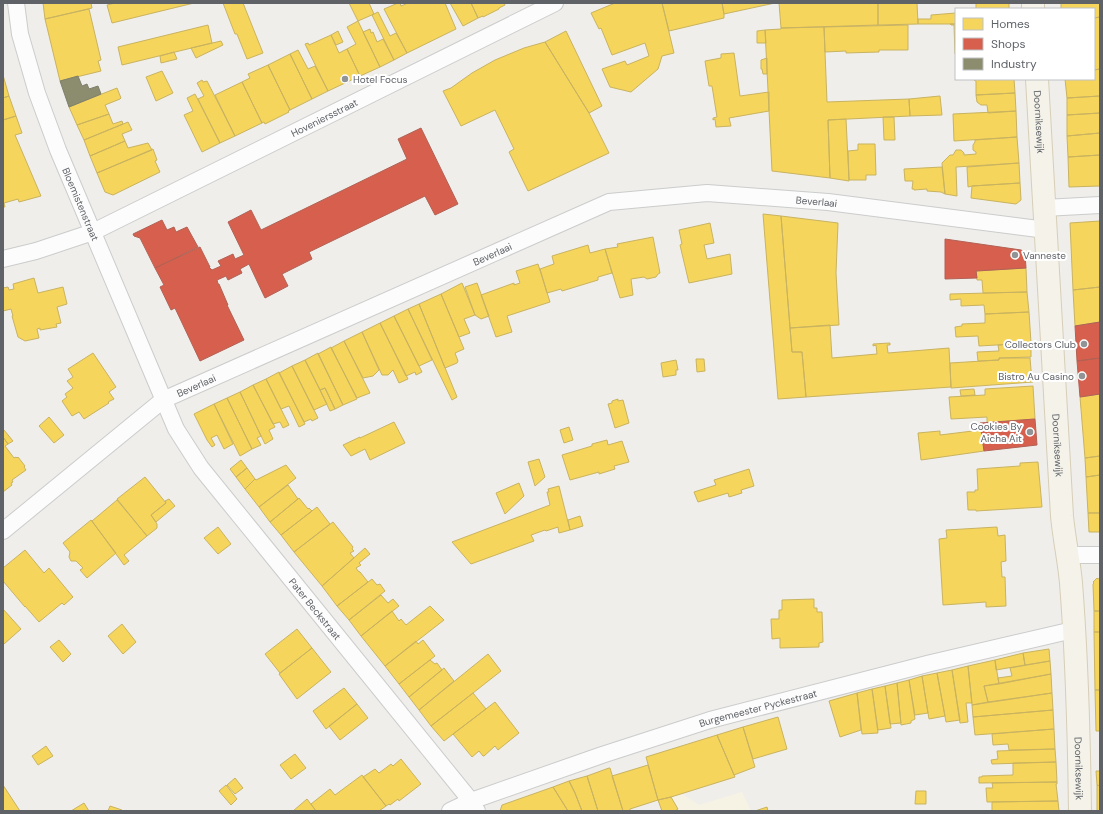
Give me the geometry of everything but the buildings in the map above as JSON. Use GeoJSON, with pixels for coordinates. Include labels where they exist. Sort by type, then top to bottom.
{"type":"FeatureCollection","features":[{"type":"Feature","properties":{"kind":"main road","name":"Doorniksewijk"},"geometry":{"type":"LineString","coordinates":[[1037,80],[1062,516],[1071,582],[1074,630],[1078,700],[1080,811]]}},
{"type":"Feature","properties":{"kind":"street","name":"Bloemistenstraat"},"geometry":{"type":"LineString","coordinates":[[16,3],[20,34],[37,93],[58,150],[163,400]]}},
{"type":"Feature","properties":{"kind":"street","name":"Hoveniersstraat"},"geometry":{"type":"LineString","coordinates":[[3,259],[36,251],[93,232],[555,3]]}},
{"type":"Feature","properties":{"kind":"street","name":"Beverlaai"},"geometry":{"type":"LineString","coordinates":[[3,531],[163,400],[609,202],[706,193],[828,202],[1046,230]]}},
{"type":"Feature","properties":{"kind":"street"},"geometry":{"type":"LineString","coordinates":[[1044,208],[1100,205]]}},
{"type":"Feature","properties":{"kind":"street","name":"Pater Beckstraat"},"geometry":{"type":"LineString","coordinates":[[163,400],[176,429],[200,468],[474,806]]}},
{"type":"Feature","properties":{"kind":"street"},"geometry":{"type":"LineString","coordinates":[[1067,555],[1100,555]]}},
{"type":"Feature","properties":{"kind":"street","name":"Burgemeester Pyckestraat"},"geometry":{"type":"LineString","coordinates":[[450,811],[474,806],[602,755],[710,720],[931,663],[1074,630]]}},
{"type":"Feature","properties":{"kind":"shaded area"},"geometry":{"type":"Polygon","coordinates":[[[742,792],[751,811],[662,811],[658,800],[682,794],[699,805],[742,792]]]}},
{"type":"Feature","properties":{"kind":"place","name":"Hotel Focus"},"geometry":{"type":"Point","coordinates":[345,79]}},
{"type":"Feature","properties":{"kind":"place","name":"Vanneste"},"geometry":{"type":"Point","coordinates":[1015,255]}},
{"type":"Feature","properties":{"kind":"place","name":"Collectors Club"},"geometry":{"type":"Point","coordinates":[1084,344]}},
{"type":"Feature","properties":{"kind":"place","name":"Bistro Au Casino"},"geometry":{"type":"Point","coordinates":[1082,376]}},
{"type":"Feature","properties":{"kind":"place","name":"Cookies By Aicha Ait"},"geometry":{"type":"Point","coordinates":[1030,432]}}]}
